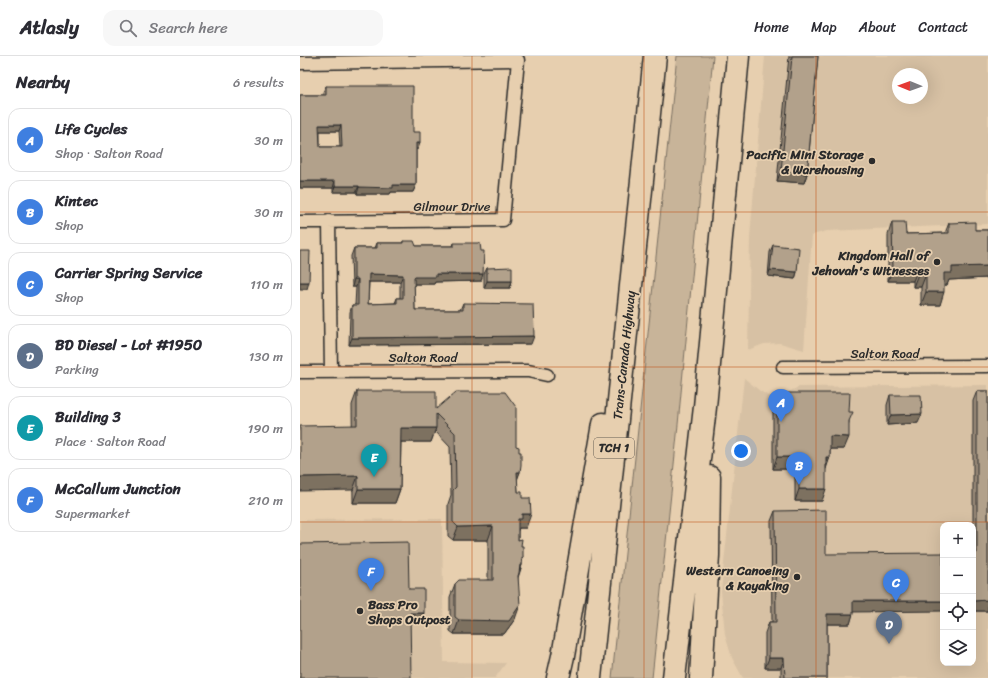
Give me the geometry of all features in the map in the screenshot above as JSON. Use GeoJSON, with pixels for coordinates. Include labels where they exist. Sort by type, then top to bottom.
{"type":"FeatureCollection","features":[{"type":"Feature","properties":{"kind":"highway","name":"Trans-Canada Highway"},"geometry":{"type":"LineString","coordinates":[[590,678],[655,56]]}},
{"type":"Feature","properties":{"kind":"highway"},"geometry":{"type":"LineString","coordinates":[[674,678],[705,407],[738,56]]}},
{"type":"Feature","properties":{"kind":"highway"},"geometry":{"type":"LineString","coordinates":[[558,678],[564,656],[639,218]]}},
{"type":"Feature","properties":{"kind":"highway"},"geometry":{"type":"LineString","coordinates":[[702,678],[708,555],[710,441],[705,407]]}},
{"type":"Feature","properties":{"kind":"street"},"geometry":{"type":"LineString","coordinates":[[300,63],[435,58]]}},
{"type":"Feature","properties":{"kind":"street","name":"Gilmour Drive"},"geometry":{"type":"LineString","coordinates":[[329,221],[503,220],[518,60],[435,58]]}},
{"type":"Feature","properties":{"kind":"street"},"geometry":{"type":"LineString","coordinates":[[300,222],[329,221],[331,372]]}},
{"type":"Feature","properties":{"kind":"street","name":"Salton Road"},"geometry":{"type":"LineString","coordinates":[[783,368],[988,366]]}},
{"type":"Feature","properties":{"kind":"street","name":"Salton Road"},"geometry":{"type":"LineString","coordinates":[[300,372],[528,371],[547,376]]}},
{"type":"Feature","properties":{"kind":"shaded area"},"geometry":{"type":"Polygon","coordinates":[[[677,56],[713,56],[652,678],[612,678],[677,56]]]}},
{"type":"Feature","properties":{"kind":"shaded area","name":"Pacific Mini Storage & Warehousing"},"geometry":{"type":"Polygon","coordinates":[[[765,56],[988,56],[988,224],[827,231],[812,235],[804,350],[780,343],[764,344],[748,350],[750,237],[765,56]]]}},
{"type":"Feature","properties":{"kind":"shaded area"},"geometry":{"type":"Polygon","coordinates":[[[744,378],[760,391],[769,396],[779,396],[799,387],[988,385],[988,678],[743,678],[732,658],[725,635],[721,591],[744,378]]]}},
{"type":"Feature","properties":{"kind":"shaded area"},"geometry":{"type":"Polygon","coordinates":[[[442,519],[444,662],[506,663],[495,678],[300,678],[300,520],[442,519]]]}},
{"type":"Feature","properties":{"kind":"building"},"geometry":{"type":"Polygon","coordinates":[[[792,56],[818,56],[807,174],[781,171],[792,56]]]}},
{"type":"Feature","properties":{"kind":"building"},"geometry":{"type":"Polygon","coordinates":[[[326,86],[413,86],[413,132],[420,132],[420,143],[416,143],[416,185],[393,185],[393,188],[359,187],[335,186],[335,181],[300,181],[300,95],[326,95],[326,86]],[[319,125],[320,147],[342,147],[341,125],[319,125]]]}},
{"type":"Feature","properties":{"kind":"building","name":"Kingdom Hall of Jehovah's Witnesses"},"geometry":{"type":"Polygon","coordinates":[[[892,222],[905,222],[906,234],[949,233],[949,223],[975,222],[975,230],[988,230],[988,266],[952,267],[952,273],[944,273],[944,292],[926,292],[926,274],[918,274],[918,268],[893,268],[892,222]]]}},
{"type":"Feature","properties":{"kind":"building"},"geometry":{"type":"Polygon","coordinates":[[[403,241],[414,241],[416,246],[454,246],[454,243],[480,243],[481,251],[484,251],[483,274],[436,274],[436,277],[414,277],[415,310],[463,310],[463,303],[533,304],[534,336],[352,338],[352,305],[358,305],[358,279],[354,279],[354,248],[377,248],[377,243],[403,243],[403,241]],[[369,274],[368,304],[397,303],[397,298],[403,298],[403,275],[369,274]]]}},
{"type":"Feature","properties":{"kind":"building"},"geometry":{"type":"Polygon","coordinates":[[[773,245],[799,248],[797,272],[770,270],[773,245]]]}},
{"type":"Feature","properties":{"kind":"building"},"geometry":{"type":"Polygon","coordinates":[[[300,251],[310,251],[309,282],[300,282],[300,251]]]}},
{"type":"Feature","properties":{"kind":"building"},"geometry":{"type":"Polygon","coordinates":[[[512,267],[512,281],[487,281],[487,268],[512,267]]]}},
{"type":"Feature","properties":{"kind":"building"},"geometry":{"type":"Polygon","coordinates":[[[357,391],[436,391],[436,409],[456,392],[505,392],[516,407],[516,446],[519,447],[519,452],[521,452],[520,472],[517,472],[518,492],[522,492],[522,498],[530,498],[531,514],[522,514],[522,519],[518,519],[518,540],[522,539],[521,546],[523,546],[522,565],[520,565],[518,576],[520,605],[509,621],[459,620],[455,617],[455,584],[459,580],[493,580],[493,526],[458,527],[453,522],[453,490],[456,487],[455,433],[436,414],[436,428],[401,428],[400,489],[358,489],[358,476],[300,477],[300,426],[357,425],[357,391]]]}},
{"type":"Feature","properties":{"kind":"building"},"geometry":{"type":"Polygon","coordinates":[[[977,391],[988,391],[988,600],[976,601],[977,391]]]}},
{"type":"Feature","properties":{"kind":"building"},"geometry":{"type":"Polygon","coordinates":[[[777,393],[850,393],[849,412],[853,412],[849,421],[849,437],[830,436],[830,457],[826,457],[826,489],[799,489],[799,457],[777,457],[777,393]]]}},
{"type":"Feature","properties":{"kind":"building"},"geometry":{"type":"Polygon","coordinates":[[[890,395],[921,395],[922,414],[891,415],[890,395]]]}},
{"type":"Feature","properties":{"kind":"building"},"geometry":{"type":"Polygon","coordinates":[[[826,510],[826,554],[940,553],[940,601],[853,601],[853,614],[827,614],[827,678],[785,678],[784,658],[769,658],[769,622],[776,622],[775,511],[826,510]]]}},
{"type":"Feature","properties":{"kind":"building","name":"Bass Pro Shops Outpost"},"geometry":{"type":"Polygon","coordinates":[[[408,542],[409,589],[424,589],[424,613],[410,613],[411,678],[300,678],[300,544],[408,542]]]}},
{"type":"Feature","properties":{"kind":"place","name":"Pacific Mini Storage & Warehousing"},"geometry":{"type":"Point","coordinates":[872,161]}},
{"type":"Feature","properties":{"kind":"place","name":"Kingdom Hall of Jehovah's Witnesses"},"geometry":{"type":"Point","coordinates":[937,262]}},
{"type":"Feature","properties":{"kind":"place","name":"Life Cycles"},"geometry":{"type":"Point","coordinates":[781,422]}},
{"type":"Feature","properties":{"kind":"place","name":"Building 3"},"geometry":{"type":"Point","coordinates":[374,477]}},
{"type":"Feature","properties":{"kind":"place","name":"Kintec"},"geometry":{"type":"Point","coordinates":[799,485]}},
{"type":"Feature","properties":{"kind":"place","name":"Western Canoeing & Kayaking"},"geometry":{"type":"Point","coordinates":[797,577]}},
{"type":"Feature","properties":{"kind":"place","name":"McCallum Junction"},"geometry":{"type":"Point","coordinates":[371,591]}},
{"type":"Feature","properties":{"kind":"place","name":"Carrier Spring Service"},"geometry":{"type":"Point","coordinates":[896,602]}},
{"type":"Feature","properties":{"kind":"place","name":"Bass Pro Shops Outpost"},"geometry":{"type":"Point","coordinates":[360,611]}},
{"type":"Feature","properties":{"kind":"place","name":"BD Diesel - Lot #1950"},"geometry":{"type":"Point","coordinates":[889,644]}}]}
